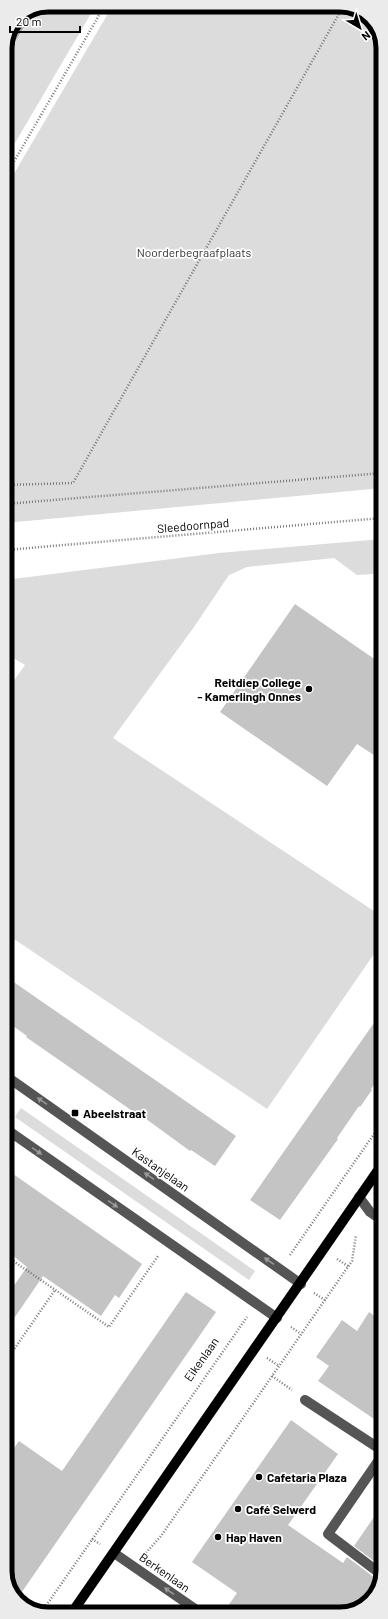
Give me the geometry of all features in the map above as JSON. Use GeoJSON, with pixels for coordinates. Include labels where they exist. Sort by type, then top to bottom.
{"type":"FeatureCollection","features":[{"type":"Feature","properties":{"kind":"main road"},"geometry":{"type":"LineString","coordinates":[[76,1607],[301,1284],[376,1173]]}},
{"type":"Feature","properties":{"kind":"street","name":"Kastanjelaan"},"geometry":{"type":"LineString","coordinates":[[12,1081],[301,1284]]}},
{"type":"Feature","properties":{"kind":"street"},"geometry":{"type":"LineString","coordinates":[[12,1133],[277,1318]]}},
{"type":"Feature","properties":{"kind":"street"},"geometry":{"type":"LineString","coordinates":[[359,1196],[370,1212],[376,1216]]}},
{"type":"Feature","properties":{"kind":"street"},"geometry":{"type":"LineString","coordinates":[[305,1400],[376,1447]]}},
{"type":"Feature","properties":{"kind":"street"},"geometry":{"type":"LineString","coordinates":[[376,1462],[328,1534],[376,1570]]}},
{"type":"Feature","properties":{"kind":"street","name":"Berkenlaan"},"geometry":{"type":"LineString","coordinates":[[114,1553],[192,1607]]}},
{"type":"Feature","properties":{"kind":"path"},"geometry":{"type":"LineString","coordinates":[[12,165],[101,12]]}},
{"type":"Feature","properties":{"kind":"path"},"geometry":{"type":"LineString","coordinates":[[12,485],[73,483],[340,12]]}},
{"type":"Feature","properties":{"kind":"path"},"geometry":{"type":"LineString","coordinates":[[12,503],[376,473]]}},
{"type":"Feature","properties":{"kind":"path","name":"Sleedoornpad"},"geometry":{"type":"LineString","coordinates":[[12,549],[376,519]]}},
{"type":"Feature","properties":{"kind":"path"},"geometry":{"type":"LineString","coordinates":[[280,1269],[376,1131]]}},
{"type":"Feature","properties":{"kind":"path"},"geometry":{"type":"LineString","coordinates":[[133,1566],[161,1536],[352,1261],[355,1236],[370,1212]]}},
{"type":"Feature","properties":{"kind":"path"},"geometry":{"type":"LineString","coordinates":[[12,1260],[109,1327],[160,1254]]}},
{"type":"Feature","properties":{"kind":"path"},"geometry":{"type":"LineString","coordinates":[[12,1352],[55,1290]]}},
{"type":"Feature","properties":{"kind":"path","name":"Eikenlaan"},"geometry":{"type":"LineString","coordinates":[[45,1607],[256,1303]]}},
{"type":"Feature","properties":{"kind":"path"},"geometry":{"type":"LineString","coordinates":[[272,1376],[305,1400]]}},
{"type":"Feature","properties":{"kind":"green space"},"geometry":{"type":"Polygon","coordinates":[[[48,12],[92,12],[12,148],[12,48],[29,18],[34,15],[48,12]]]}},
{"type":"Feature","properties":{"kind":"green space","name":"Noorderbegraafplaats"},"geometry":{"type":"Polygon","coordinates":[[[109,12],[342,12],[354,15],[364,21],[373,34],[376,48],[376,489],[12,522],[12,177],[109,12]]]}},
{"type":"Feature","properties":{"kind":"green space"},"geometry":{"type":"Polygon","coordinates":[[[376,540],[376,575],[357,575],[334,558],[247,567],[229,575],[194,627],[113,738],[376,912],[376,951],[267,1109],[12,938],[12,683],[25,665],[12,657],[12,579],[219,553],[376,540]]]}},
{"type":"Feature","properties":{"kind":"green space"},"geometry":{"type":"Polygon","coordinates":[[[21,1108],[255,1271],[249,1280],[15,1117],[21,1108]]]}},
{"type":"Feature","properties":{"kind":"shaded area"},"geometry":{"type":"Polygon","coordinates":[[[29,18],[12,47],[18,28],[29,18]]]}},
{"type":"Feature","properties":{"kind":"building","name":"Reitdiep College - Kamerlingh Onnes"},"geometry":{"type":"Polygon","coordinates":[[[295,604],[376,660],[376,756],[357,744],[327,786],[220,712],[295,604]]]}},
{"type":"Feature","properties":{"kind":"building"},"geometry":{"type":"Polygon","coordinates":[[[12,981],[236,1136],[215,1166],[191,1150],[190,1151],[142,1116],[141,1117],[26,1037],[27,1036],[12,1025],[12,981]]]}},
{"type":"Feature","properties":{"kind":"building"},"geometry":{"type":"Polygon","coordinates":[[[376,1020],[376,1082],[371,1089],[372,1090],[337,1138],[338,1139],[280,1220],[250,1200],[376,1020]]]}},
{"type":"Feature","properties":{"kind":"building"},"geometry":{"type":"Polygon","coordinates":[[[12,1173],[142,1264],[119,1298],[115,1295],[101,1316],[43,1276],[12,1321],[12,1288],[27,1267],[12,1255],[12,1173]]]}},
{"type":"Feature","properties":{"kind":"building"},"geometry":{"type":"Polygon","coordinates":[[[186,1292],[216,1312],[21,1594],[15,1585],[12,1571],[12,1451],[19,1441],[62,1471],[186,1292]]]}},
{"type":"Feature","properties":{"kind":"building"},"geometry":{"type":"Polygon","coordinates":[[[369,1312],[376,1317],[376,1420],[318,1381],[329,1366],[316,1357],[342,1320],[357,1331],[369,1312]]]}},
{"type":"Feature","properties":{"kind":"building"},"geometry":{"type":"Polygon","coordinates":[[[291,1420],[338,1454],[288,1525],[343,1563],[347,1557],[375,1578],[371,1589],[364,1598],[347,1606],[227,1607],[237,1593],[192,1562],[291,1420]]]}},
{"type":"Feature","properties":{"kind":"building"},"geometry":{"type":"Polygon","coordinates":[[[376,1514],[376,1563],[354,1546],[376,1514]]]}},
{"type":"Feature","properties":{"kind":"place","name":"Reitdiep College - Kamerlingh Onnes"},"geometry":{"type":"Point","coordinates":[309,689]}},
{"type":"Feature","properties":{"kind":"place","name":"Abeelstraat"},"geometry":{"type":"Point","coordinates":[75,1113]}},
{"type":"Feature","properties":{"kind":"place","name":"Cafetaria Plaza"},"geometry":{"type":"Point","coordinates":[259,1477]}},
{"type":"Feature","properties":{"kind":"place","name":"Café Selwerd"},"geometry":{"type":"Point","coordinates":[238,1509]}},
{"type":"Feature","properties":{"kind":"place","name":"Hap Haven"},"geometry":{"type":"Point","coordinates":[218,1537]}}]}
